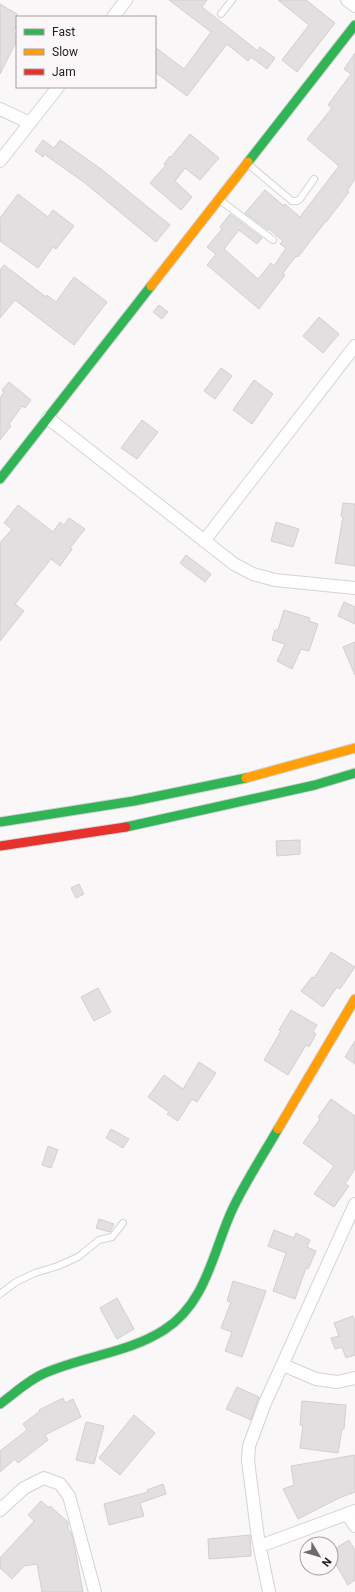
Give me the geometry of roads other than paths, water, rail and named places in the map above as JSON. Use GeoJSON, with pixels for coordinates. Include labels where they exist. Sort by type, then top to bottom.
{"type":"FeatureCollection","features":[{"type":"Feature","properties":{"kind":"street"},"geometry":{"type":"LineString","coordinates":[[113,16],[126,0]]}},
{"type":"Feature","properties":{"kind":"street"},"geometry":{"type":"LineString","coordinates":[[347,0],[355,6]]}},
{"type":"Feature","properties":{"kind":"street"},"geometry":{"type":"LineString","coordinates":[[0,479],[355,25]]}},
{"type":"Feature","properties":{"kind":"street"},"geometry":{"type":"LineString","coordinates":[[0,162],[57,88]]}},
{"type":"Feature","properties":{"kind":"street"},"geometry":{"type":"LineString","coordinates":[[0,109],[30,123]]}},
{"type":"Feature","properties":{"kind":"street"},"geometry":{"type":"LineString","coordinates":[[204,541],[355,346]]}},
{"type":"Feature","properties":{"kind":"street"},"geometry":{"type":"LineString","coordinates":[[48,418],[234,564],[253,574],[275,580],[355,588]]}},
{"type":"Feature","properties":{"kind":"street"},"geometry":{"type":"LineString","coordinates":[[0,822],[149,800],[243,780],[355,748]]}},
{"type":"Feature","properties":{"kind":"street"},"geometry":{"type":"LineString","coordinates":[[0,846],[141,825],[315,785],[355,773]]}},
{"type":"Feature","properties":{"kind":"street"},"geometry":{"type":"LineString","coordinates":[[0,1404],[44,1374],[148,1340],[175,1323],[196,1297],[210,1268],[226,1222],[239,1196],[355,998]]}},
{"type":"Feature","properties":{"kind":"street"},"geometry":{"type":"LineString","coordinates":[[269,1592],[260,1546],[248,1461],[249,1446],[265,1403],[355,1204]]}},
{"type":"Feature","properties":{"kind":"street"},"geometry":{"type":"LineString","coordinates":[[283,1365],[316,1379],[337,1382],[355,1378]]}},
{"type":"Feature","properties":{"kind":"street"},"geometry":{"type":"LineString","coordinates":[[0,1510],[24,1488],[44,1478],[60,1484],[69,1496],[95,1592]]}},
{"type":"Feature","properties":{"kind":"street"},"geometry":{"type":"LineString","coordinates":[[260,1546],[351,1512],[355,1526]]}},
{"type":"Feature","properties":{"kind":"lane"},"geometry":{"type":"LineString","coordinates":[[221,14],[232,0]]}},
{"type":"Feature","properties":{"kind":"lane"},"geometry":{"type":"LineString","coordinates":[[247,163],[292,201],[297,201],[300,199],[314,179]]}},
{"type":"Feature","properties":{"kind":"lane"},"geometry":{"type":"LineString","coordinates":[[218,199],[273,240]]}},
{"type":"Feature","properties":{"kind":"lane"},"geometry":{"type":"LineString","coordinates":[[0,1294],[16,1282],[35,1273],[78,1258],[99,1240],[112,1237],[123,1223]]}}]}
